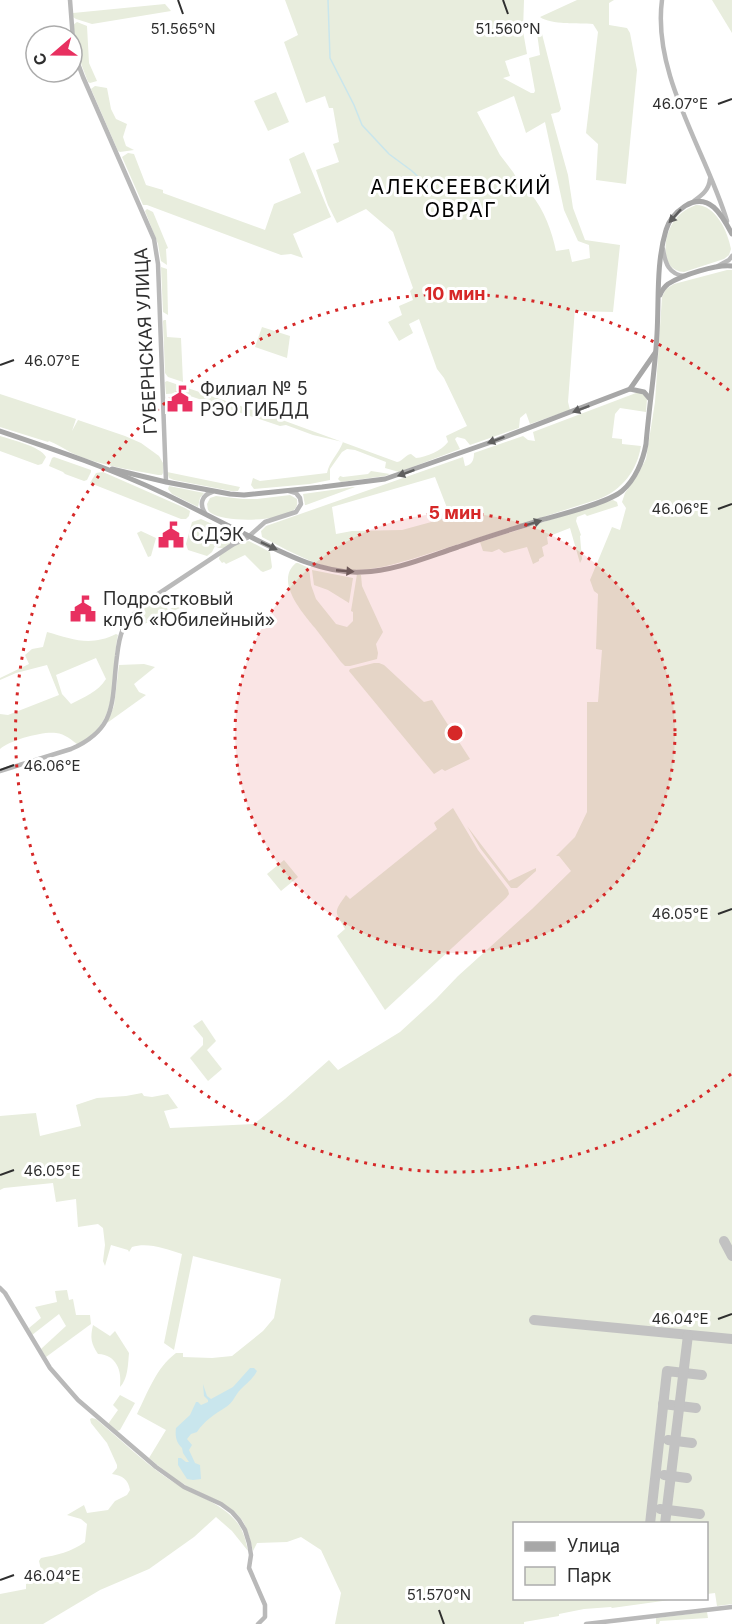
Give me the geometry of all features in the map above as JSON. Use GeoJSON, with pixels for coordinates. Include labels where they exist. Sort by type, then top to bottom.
{"type":"FeatureCollection","features":[{"type":"Feature","properties":{"kind":"main road"},"geometry":{"type":"LineString","coordinates":[[0,431],[96,465],[165,494],[269,546],[318,566],[346,572],[364,572],[414,562],[601,501],[623,491],[643,457],[655,352],[659,262],[668,223],[675,214],[699,200],[710,204],[722,215],[730,229]]}},
{"type":"Feature","properties":{"kind":"main road"},"geometry":{"type":"LineString","coordinates":[[658,300],[667,285],[686,276],[732,266]]}},
{"type":"Feature","properties":{"kind":"main road"},"geometry":{"type":"LineString","coordinates":[[630,389],[655,352]]}},
{"type":"Feature","properties":{"kind":"main road"},"geometry":{"type":"LineString","coordinates":[[96,465],[166,482],[244,495],[287,491],[386,479],[630,389],[644,392],[651,400]]}},
{"type":"Feature","properties":{"kind":"street","name":"ГУБЕРНСКАЯ УЛИЦА"},"geometry":{"type":"LineString","coordinates":[[70,0],[74,53],[156,245],[166,482]]}},
{"type":"Feature","properties":{"kind":"street"},"geometry":{"type":"LineString","coordinates":[[662,0],[660,27],[667,65],[732,239]]}},
{"type":"Feature","properties":{"kind":"street"},"geometry":{"type":"LineString","coordinates":[[694,201],[708,188],[710,176]]}},
{"type":"Feature","properties":{"kind":"street"},"geometry":{"type":"LineString","coordinates":[[664,237],[664,255],[667,266],[677,275],[686,276]]}},
{"type":"Feature","properties":{"kind":"street"},"geometry":{"type":"LineString","coordinates":[[716,268],[732,256]]}},
{"type":"Feature","properties":{"kind":"street"},"geometry":{"type":"LineString","coordinates":[[207,515],[202,501],[206,494],[215,491]]}},
{"type":"Feature","properties":{"kind":"street"},"geometry":{"type":"LineString","coordinates":[[0,771],[71,749],[92,737],[104,724],[111,710],[120,638],[123,628],[137,610],[231,545],[249,536],[265,522],[295,512],[301,502],[295,492],[287,491]]}},
{"type":"Feature","properties":{"kind":"street"},"geometry":{"type":"LineString","coordinates":[[231,527],[234,536],[231,545]]}},
{"type":"Feature","properties":{"kind":"street"},"geometry":{"type":"LineString","coordinates":[[0,1287],[50,1368],[78,1400],[156,1467],[184,1487],[221,1504],[239,1520],[249,1543],[251,1555],[249,1568],[265,1605],[265,1617],[258,1624]]}},
{"type":"Feature","properties":{"kind":"street"},"geometry":{"type":"LineString","coordinates":[[585,1624],[732,1607]]}},
{"type":"Feature","properties":{"kind":"green space"},"geometry":{"type":"Polygon","coordinates":[[[285,0],[524,0],[523,31],[527,54],[505,61],[510,76],[503,78],[534,93],[529,58],[540,55],[537,33],[541,30],[561,109],[551,114],[568,175],[573,208],[585,240],[620,245],[613,312],[576,311],[575,308],[568,402],[570,410],[530,424],[526,413],[520,418],[519,428],[470,445],[465,439],[457,437],[455,439],[460,449],[399,472],[385,468],[386,462],[347,449],[342,452],[330,469],[330,480],[254,489],[251,485],[253,478],[260,481],[327,473],[343,442],[397,462],[411,454],[416,458],[425,456],[438,451],[445,445],[448,442],[446,436],[467,426],[444,378],[437,369],[419,319],[409,324],[413,333],[399,341],[388,322],[402,315],[399,306],[413,300],[410,291],[413,288],[393,232],[366,209],[337,223],[328,205],[316,170],[339,162],[333,144],[339,142],[333,108],[329,108],[325,96],[306,103],[284,42],[298,35],[285,0]],[[514,96],[477,112],[500,155],[520,184],[534,181],[542,185],[542,191],[537,189],[531,194],[547,221],[556,251],[569,249],[572,262],[590,258],[589,245],[578,241],[564,210],[545,122],[526,133],[514,96]]]}},
{"type":"Feature","properties":{"kind":"green space"},"geometry":{"type":"Polygon","coordinates":[[[577,0],[614,0],[609,3],[609,25],[627,28],[630,33],[637,70],[626,184],[596,180],[598,144],[586,133],[598,32],[593,24],[558,22],[540,17],[577,0]]]}},
{"type":"Feature","properties":{"kind":"green space"},"geometry":{"type":"Polygon","coordinates":[[[712,0],[732,0],[732,33],[712,0]]]}},
{"type":"Feature","properties":{"kind":"green space"},"geometry":{"type":"Polygon","coordinates":[[[165,4],[171,11],[92,24],[73,17],[73,13],[165,4]]]}},
{"type":"Feature","properties":{"kind":"green space"},"geometry":{"type":"Polygon","coordinates":[[[84,25],[87,26],[89,63],[97,81],[88,82],[84,71],[84,25]]]}},
{"type":"Feature","properties":{"kind":"green space"},"geometry":{"type":"Polygon","coordinates":[[[95,86],[107,88],[111,109],[116,119],[127,124],[123,137],[126,146],[134,150],[118,151],[91,89],[95,86]]]}},
{"type":"Feature","properties":{"kind":"green space"},"geometry":{"type":"Polygon","coordinates":[[[276,92],[289,122],[268,131],[254,101],[276,92]]]}},
{"type":"Feature","properties":{"kind":"green space"},"geometry":{"type":"Polygon","coordinates":[[[304,152],[331,217],[293,234],[303,258],[291,254],[281,255],[143,205],[122,157],[128,153],[134,154],[146,185],[265,230],[274,204],[301,193],[289,159],[304,152]]]}},
{"type":"Feature","properties":{"kind":"green space"},"geometry":{"type":"Polygon","coordinates":[[[696,205],[703,206],[715,214],[724,228],[731,249],[729,255],[724,259],[684,272],[671,266],[668,261],[666,239],[678,216],[696,205]]]}},
{"type":"Feature","properties":{"kind":"green space"},"geometry":{"type":"Polygon","coordinates":[[[147,209],[153,212],[168,248],[166,249],[167,265],[161,261],[158,244],[145,211],[147,209]]]}},
{"type":"Feature","properties":{"kind":"green space"},"geometry":{"type":"Polygon","coordinates":[[[161,267],[167,269],[168,315],[163,312],[161,267]]]}},
{"type":"Feature","properties":{"kind":"green space"},"geometry":{"type":"Polygon","coordinates":[[[732,270],[732,1604],[717,1606],[715,1593],[708,1594],[708,1522],[513,1522],[513,1600],[670,1600],[612,1608],[584,1609],[524,1622],[524,1624],[335,1624],[341,1593],[321,1550],[301,1537],[287,1542],[257,1543],[253,1551],[246,1527],[237,1514],[224,1504],[182,1483],[149,1458],[166,1430],[137,1414],[158,1373],[176,1353],[183,1353],[183,1357],[232,1356],[263,1331],[274,1318],[281,1279],[193,1256],[174,1350],[164,1343],[182,1254],[144,1245],[132,1247],[129,1252],[111,1245],[105,1266],[103,1228],[98,1224],[78,1227],[76,1199],[56,1202],[53,1183],[0,1190],[0,1116],[36,1113],[40,1136],[81,1126],[76,1105],[97,1098],[142,1093],[144,1096],[152,1097],[168,1094],[178,1108],[164,1111],[170,1128],[254,1124],[329,1060],[338,1070],[400,1032],[571,871],[559,856],[556,856],[575,837],[587,812],[587,702],[598,702],[602,650],[596,649],[598,594],[594,591],[590,580],[612,527],[620,530],[626,508],[622,502],[625,493],[646,459],[655,402],[662,297],[666,289],[674,284],[732,270]]]}},
{"type":"Feature","properties":{"kind":"green space"},"geometry":{"type":"Polygon","coordinates":[[[164,320],[166,320],[167,337],[181,338],[183,382],[168,377],[165,373],[164,320]]]}},
{"type":"Feature","properties":{"kind":"green space"},"geometry":{"type":"Polygon","coordinates":[[[262,327],[290,336],[287,358],[255,347],[262,327]]]}},
{"type":"Feature","properties":{"kind":"green space"},"geometry":{"type":"Polygon","coordinates":[[[167,381],[341,442],[286,425],[280,426],[181,393],[166,394],[165,382],[167,381]]]}},
{"type":"Feature","properties":{"kind":"green space"},"geometry":{"type":"Polygon","coordinates":[[[636,393],[642,393],[647,399],[646,412],[620,408],[615,414],[612,438],[622,439],[622,444],[641,446],[636,464],[627,478],[615,490],[599,499],[412,559],[364,570],[337,569],[326,566],[262,537],[261,531],[266,526],[463,457],[465,466],[469,465],[474,458],[474,453],[523,436],[535,441],[533,432],[636,393]],[[435,477],[332,507],[336,534],[352,531],[402,530],[446,518],[449,513],[435,477]]]}},
{"type":"Feature","properties":{"kind":"green space"},"geometry":{"type":"Polygon","coordinates":[[[0,394],[76,419],[72,431],[78,420],[141,443],[159,456],[163,463],[163,473],[158,475],[101,463],[70,452],[49,441],[0,427],[0,394]]]}},
{"type":"Feature","properties":{"kind":"green space"},"geometry":{"type":"Polygon","coordinates":[[[0,436],[32,447],[46,457],[42,464],[38,465],[0,451],[0,436]]]}},
{"type":"Feature","properties":{"kind":"green space"},"geometry":{"type":"Polygon","coordinates":[[[54,457],[91,470],[87,480],[65,474],[49,466],[54,457]]]}},
{"type":"Feature","properties":{"kind":"green space"},"geometry":{"type":"Polygon","coordinates":[[[371,471],[390,474],[341,482],[338,479],[340,476],[368,474],[371,471]]]}},
{"type":"Feature","properties":{"kind":"green space"},"geometry":{"type":"Polygon","coordinates":[[[103,472],[185,508],[190,511],[189,516],[181,519],[90,483],[96,473],[103,472]]]}},
{"type":"Feature","properties":{"kind":"green space"},"geometry":{"type":"Polygon","coordinates":[[[167,472],[240,487],[238,491],[231,491],[174,480],[169,478],[167,472]]]}},
{"type":"Feature","properties":{"kind":"green space"},"geometry":{"type":"Polygon","coordinates":[[[169,486],[204,493],[198,507],[172,494],[168,489],[169,486]]]}},
{"type":"Feature","properties":{"kind":"green space"},"geometry":{"type":"Polygon","coordinates":[[[355,487],[305,505],[303,494],[355,487]]]}},
{"type":"Feature","properties":{"kind":"green space"},"geometry":{"type":"Polygon","coordinates":[[[290,495],[297,499],[295,509],[279,517],[267,519],[241,520],[218,516],[209,511],[207,504],[210,498],[216,496],[257,499],[290,495]]]}},
{"type":"Feature","properties":{"kind":"green space"},"geometry":{"type":"Polygon","coordinates":[[[613,500],[618,506],[577,517],[576,521],[581,535],[582,559],[580,563],[570,528],[547,537],[548,544],[542,547],[544,556],[533,564],[527,547],[504,553],[499,549],[492,552],[483,551],[480,542],[613,500]]]}},
{"type":"Feature","properties":{"kind":"green space"},"geometry":{"type":"Polygon","coordinates":[[[201,519],[230,532],[233,538],[230,544],[223,548],[215,546],[207,556],[188,550],[186,544],[192,522],[201,519]]]}},
{"type":"Feature","properties":{"kind":"green space"},"geometry":{"type":"Polygon","coordinates":[[[141,531],[156,538],[151,556],[148,557],[137,533],[141,531]]]}},
{"type":"Feature","properties":{"kind":"green space"},"geometry":{"type":"Polygon","coordinates":[[[249,541],[270,552],[271,569],[261,571],[245,555],[226,564],[219,559],[220,555],[235,544],[249,541]]]}},
{"type":"Feature","properties":{"kind":"green space"},"geometry":{"type":"Polygon","coordinates":[[[296,563],[309,568],[316,599],[336,624],[347,627],[353,621],[351,611],[357,574],[361,575],[362,586],[383,632],[376,644],[377,659],[350,666],[345,666],[341,662],[293,597],[288,579],[290,570],[296,563]]]}},
{"type":"Feature","properties":{"kind":"green space"},"geometry":{"type":"Polygon","coordinates":[[[312,570],[353,578],[349,603],[328,590],[314,585],[312,570]]]}},
{"type":"Feature","properties":{"kind":"green space"},"geometry":{"type":"Polygon","coordinates":[[[161,595],[168,610],[178,605],[180,608],[144,624],[139,621],[135,615],[161,595]]]}},
{"type":"Feature","properties":{"kind":"green space"},"geometry":{"type":"Polygon","coordinates":[[[47,632],[89,641],[118,635],[109,708],[95,732],[78,745],[62,735],[50,733],[19,739],[0,749],[0,714],[8,715],[59,695],[47,665],[16,673],[0,680],[29,664],[25,655],[32,649],[43,647],[47,632]],[[96,658],[56,675],[62,694],[71,704],[95,691],[106,679],[96,658]]]}},
{"type":"Feature","properties":{"kind":"green space"},"geometry":{"type":"Polygon","coordinates":[[[374,663],[384,665],[424,702],[432,700],[470,759],[434,774],[349,671],[374,663]]]}},
{"type":"Feature","properties":{"kind":"green space"},"geometry":{"type":"Polygon","coordinates":[[[144,664],[155,667],[134,684],[139,692],[146,695],[107,723],[114,706],[119,665],[144,664]]]}},
{"type":"Feature","properties":{"kind":"green space"},"geometry":{"type":"Polygon","coordinates":[[[453,808],[478,850],[509,894],[385,1010],[337,936],[345,929],[337,915],[337,909],[346,895],[350,899],[437,829],[434,823],[453,808]]]}},
{"type":"Feature","properties":{"kind":"green space"},"geometry":{"type":"Polygon","coordinates":[[[467,826],[509,881],[536,868],[536,871],[517,888],[511,888],[480,848],[467,826]]]}},
{"type":"Feature","properties":{"kind":"green space"},"geometry":{"type":"Polygon","coordinates":[[[284,860],[298,877],[281,891],[267,874],[284,860]]]}},
{"type":"Feature","properties":{"kind":"green space"},"geometry":{"type":"Polygon","coordinates":[[[202,1020],[216,1041],[207,1050],[222,1069],[208,1081],[190,1058],[203,1045],[203,1038],[193,1026],[202,1020]]]}},
{"type":"Feature","properties":{"kind":"green space"},"geometry":{"type":"Polygon","coordinates":[[[67,1290],[69,1300],[73,1299],[76,1315],[90,1315],[91,1324],[46,1357],[41,1349],[66,1326],[59,1314],[32,1335],[29,1328],[41,1318],[35,1307],[57,1302],[55,1291],[67,1290]]]}},
{"type":"Feature","properties":{"kind":"green space"},"geometry":{"type":"Polygon","coordinates":[[[93,1325],[110,1336],[115,1331],[129,1353],[126,1376],[120,1387],[117,1365],[110,1357],[98,1354],[94,1347],[91,1337],[93,1325]]]}},
{"type":"Feature","properties":{"kind":"green space"},"geometry":{"type":"Polygon","coordinates":[[[120,1395],[135,1403],[120,1430],[117,1431],[108,1424],[118,1410],[113,1405],[120,1395]]]}},
{"type":"Feature","properties":{"kind":"green space"},"geometry":{"type":"Polygon","coordinates":[[[92,1418],[160,1473],[229,1514],[241,1528],[248,1551],[232,1531],[216,1517],[194,1537],[149,1569],[100,1590],[43,1624],[0,1624],[0,1594],[26,1589],[26,1584],[43,1579],[39,1561],[41,1558],[69,1551],[85,1542],[87,1524],[81,1519],[67,1515],[84,1505],[87,1513],[108,1510],[115,1501],[127,1495],[130,1490],[124,1479],[112,1474],[117,1465],[107,1443],[91,1423],[92,1418]]]}},
{"type":"Feature","properties":{"kind":"green space"},"geometry":{"type":"Polygon","coordinates":[[[707,1612],[708,1618],[660,1621],[656,1624],[656,1618],[707,1612]]]}},
{"type":"Feature","properties":{"kind":"water"},"geometry":{"type":"Polygon","coordinates":[[[250,1368],[257,1371],[252,1379],[230,1403],[187,1439],[192,1445],[189,1450],[195,1463],[200,1465],[201,1479],[187,1479],[178,1465],[178,1458],[189,1462],[177,1441],[176,1428],[190,1415],[196,1402],[201,1405],[208,1402],[204,1396],[203,1384],[207,1396],[211,1399],[233,1387],[250,1368]]]}},
{"type":"Feature","properties":{"kind":"waterway"},"geometry":{"type":"LineString","coordinates":[[328,0],[330,58],[362,125],[389,154],[412,171],[438,196]]}},
{"type":"Feature","properties":{"kind":"taxiway"},"geometry":{"type":"LineString","coordinates":[[724,1241],[732,1256]]}},
{"type":"Feature","properties":{"kind":"taxiway"},"geometry":{"type":"LineString","coordinates":[[534,1320],[732,1339]]}},
{"type":"Feature","properties":{"kind":"taxiway"},"geometry":{"type":"LineString","coordinates":[[665,1522],[688,1335]]}},
{"type":"Feature","properties":{"kind":"taxiway"},"geometry":{"type":"LineString","coordinates":[[650,1522],[667,1371],[702,1375]]}},
{"type":"Feature","properties":{"kind":"taxiway"},"geometry":{"type":"LineString","coordinates":[[663,1404],[696,1408]]}},
{"type":"Feature","properties":{"kind":"taxiway"},"geometry":{"type":"LineString","coordinates":[[668,1440],[692,1443]]}},
{"type":"Feature","properties":{"kind":"taxiway"},"geometry":{"type":"LineString","coordinates":[[664,1475],[687,1478]]}},
{"type":"Feature","properties":{"kind":"taxiway"},"geometry":{"type":"LineString","coordinates":[[660,1509],[700,1514]]}},
{"type":"Feature","properties":{"kind":"place","name":"Филиал № 5 РЭО ГИБДД"},"geometry":{"type":"Point","coordinates":[180,399]}},
{"type":"Feature","properties":{"kind":"place","name":"СДЭК"},"geometry":{"type":"Point","coordinates":[171,535]}},
{"type":"Feature","properties":{"kind":"place","name":"Подростковый клуб «Юбилейный»"},"geometry":{"type":"Point","coordinates":[83,609]}},
{"type":"Feature","properties":{"kind":"district","name":"АЛЕКСЕЕВСКИЙ ОВРАГ"},"geometry":{"type":"Point","coordinates":[461,198]}}]}
